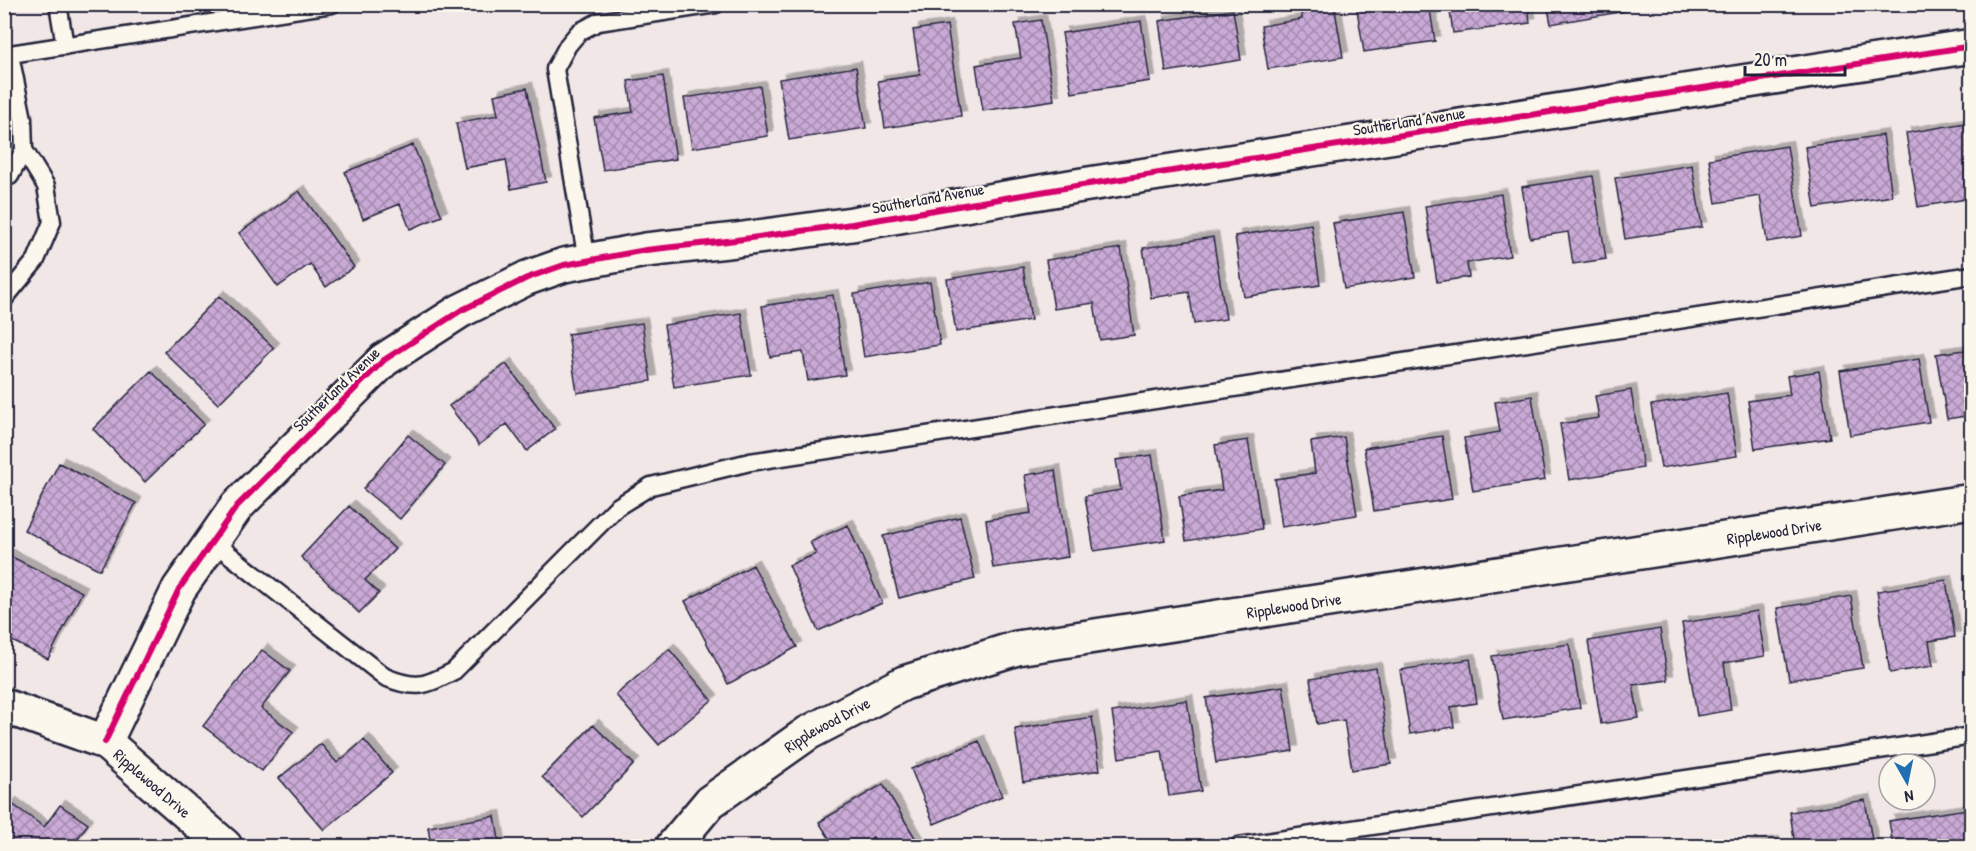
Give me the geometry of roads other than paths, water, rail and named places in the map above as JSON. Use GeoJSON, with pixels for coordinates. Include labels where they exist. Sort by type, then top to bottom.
{"type":"FeatureCollection","features":[{"type":"Feature","properties":{"kind":"street","name":"Southerland Avenue"},"geometry":{"type":"LineString","coordinates":[[105,742],[179,590],[237,506],[384,360],[450,317],[527,278],[564,265],[646,250],[852,224],[1076,186],[1971,46]]}},
{"type":"Feature","properties":{"kind":"street","name":"Ripplewood Drive"},"geometry":{"type":"LineString","coordinates":[[673,846],[710,802],[808,733],[904,683],[1017,648],[1971,501]]}},
{"type":"Feature","properties":{"kind":"street","name":"Ripplewood Drive"},"geometry":{"type":"LineString","coordinates":[[4,706],[105,742],[225,846]]}},
{"type":"Feature","properties":{"kind":"lane"},"geometry":{"type":"LineString","coordinates":[[58,4],[65,46]]}},
{"type":"Feature","properties":{"kind":"lane"},"geometry":{"type":"LineString","coordinates":[[4,299],[36,260],[52,222],[46,186],[24,150],[23,119],[7,55],[332,4]]}},
{"type":"Feature","properties":{"kind":"lane"},"geometry":{"type":"LineString","coordinates":[[587,261],[555,69],[568,45],[579,32],[598,22],[716,4]]}},
{"type":"Feature","properties":{"kind":"lane"},"geometry":{"type":"LineString","coordinates":[[4,178],[10,176],[24,150]]}},
{"type":"Feature","properties":{"kind":"lane"},"geometry":{"type":"LineString","coordinates":[[213,542],[385,677],[406,686],[429,684],[454,671],[617,507],[651,486],[693,474],[750,462],[1971,275]]}},
{"type":"Feature","properties":{"kind":"lane"},"geometry":{"type":"LineString","coordinates":[[1239,846],[1971,736]]}}]}
